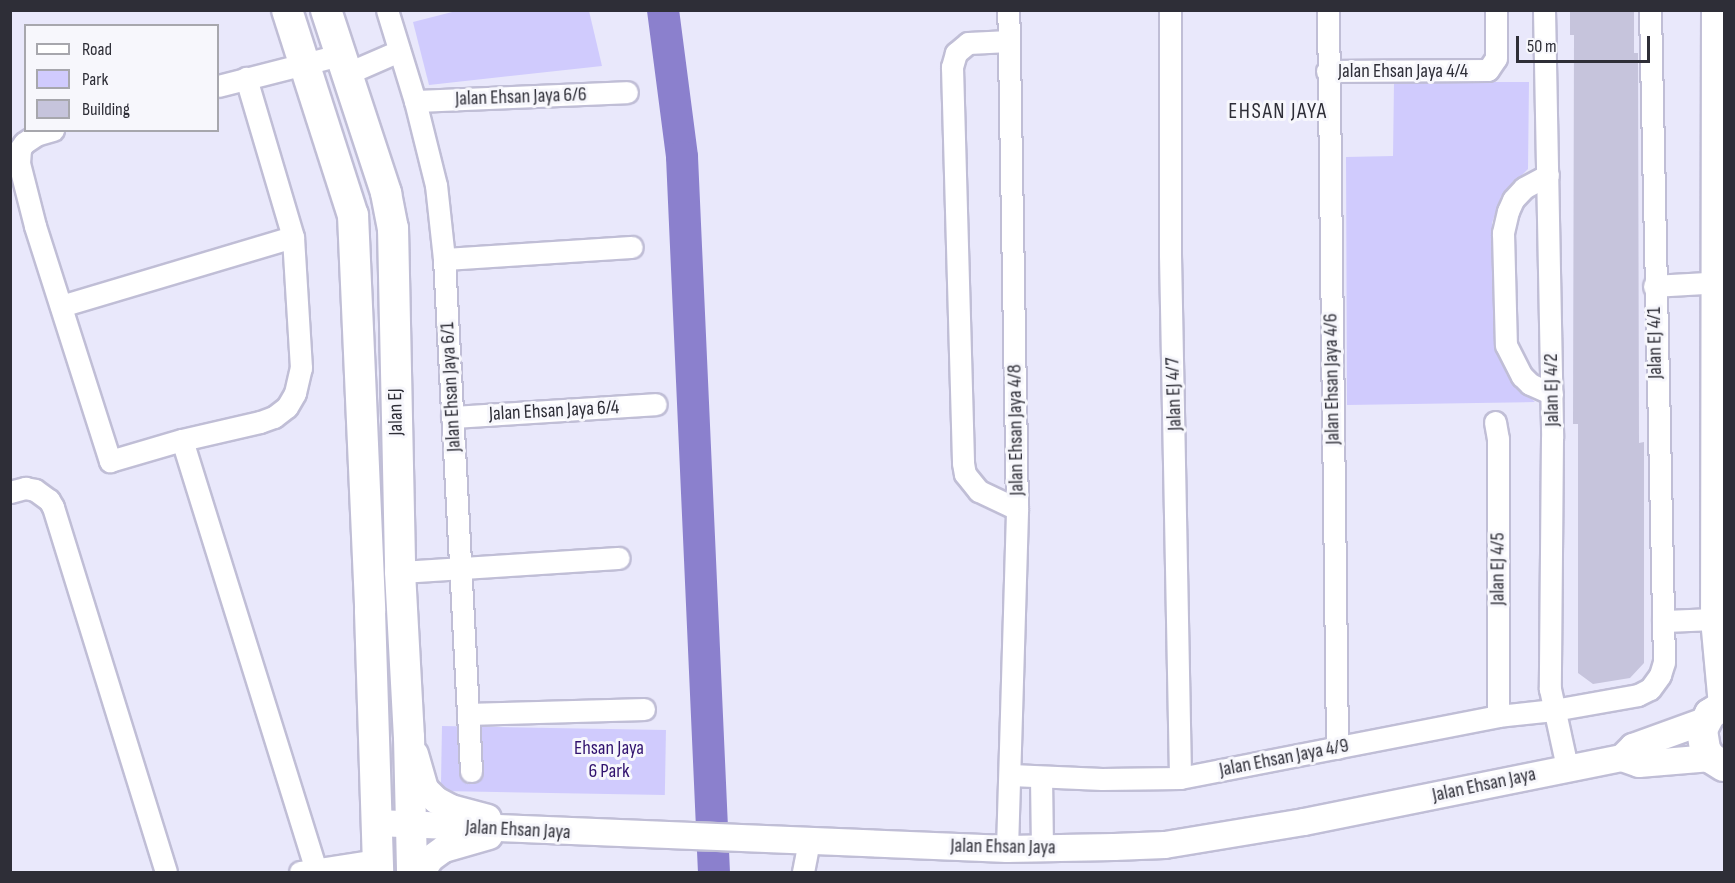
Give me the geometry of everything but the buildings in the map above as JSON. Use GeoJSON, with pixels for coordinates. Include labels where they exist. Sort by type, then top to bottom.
{"type":"FeatureCollection","features":[{"type":"Feature","properties":{"kind":"main road","name":"Jalan EJ"},"geometry":{"type":"LineString","coordinates":[[287,10],[353,216],[378,866]]}},
{"type":"Feature","properties":{"kind":"main road","name":"Jalan EJ"},"geometry":{"type":"LineString","coordinates":[[326,10],[386,193],[392,218],[400,572],[409,737],[412,873]]}},
{"type":"Feature","properties":{"kind":"main road"},"geometry":{"type":"LineString","coordinates":[[1717,10],[1721,534],[1716,619],[1718,710],[1702,740],[1721,764]]}},
{"type":"Feature","properties":{"kind":"street","name":"Jalan Ehsan Jaya 6/1"},"geometry":{"type":"LineString","coordinates":[[387,10],[415,101],[436,185],[444,259],[471,771]]}},
{"type":"Feature","properties":{"kind":"street","name":"Jalan Ehsan Jaya 4/8"},"geometry":{"type":"LineString","coordinates":[[1007,849],[1011,775],[1017,509],[1008,10]]}},
{"type":"Feature","properties":{"kind":"street","name":"Jalan EJ 4/7"},"geometry":{"type":"LineString","coordinates":[[1170,10],[1170,255],[1180,778]]}},
{"type":"Feature","properties":{"kind":"street","name":"Jalan Ehsan Jaya 4/6"},"geometry":{"type":"LineString","coordinates":[[1328,10],[1337,748]]}},
{"type":"Feature","properties":{"kind":"street","name":"Jalan Ehsan Jaya 4/4"},"geometry":{"type":"LineString","coordinates":[[1327,71],[1488,70],[1496,58],[1496,10]]}},
{"type":"Feature","properties":{"kind":"street","name":"Jalan EJ 4/2"},"geometry":{"type":"LineString","coordinates":[[1544,10],[1552,394],[1550,689],[1567,767]]}},
{"type":"Feature","properties":{"kind":"street","name":"Jalan EJ 4/1"},"geometry":{"type":"LineString","coordinates":[[1650,10],[1654,286],[1664,662],[1660,675]]}},
{"type":"Feature","properties":{"kind":"street"},"geometry":{"type":"LineString","coordinates":[[1009,41],[968,44],[956,53],[952,67],[963,463],[965,474],[979,490],[1017,509]]}},
{"type":"Feature","properties":{"kind":"street"},"geometry":{"type":"LineString","coordinates":[[219,86],[303,64],[343,64],[399,51]]}},
{"type":"Feature","properties":{"kind":"street"},"geometry":{"type":"LineString","coordinates":[[48,132],[24,143],[19,156],[35,226],[110,461],[274,417],[286,407],[295,393],[301,368],[293,237],[246,78]]}},
{"type":"Feature","properties":{"kind":"street","name":"Jalan Ehsan Jaya 6/6"},"geometry":{"type":"LineString","coordinates":[[415,101],[627,92]]}},
{"type":"Feature","properties":{"kind":"street"},"geometry":{"type":"LineString","coordinates":[[1548,175],[1524,188],[1513,200],[1503,233],[1506,345],[1522,376],[1530,384],[1552,394]]}},
{"type":"Feature","properties":{"kind":"street"},"geometry":{"type":"LineString","coordinates":[[61,306],[293,237]]}},
{"type":"Feature","properties":{"kind":"street"},"geometry":{"type":"LineString","coordinates":[[444,259],[632,247]]}},
{"type":"Feature","properties":{"kind":"street"},"geometry":{"type":"LineString","coordinates":[[1654,286],[1720,282]]}},
{"type":"Feature","properties":{"kind":"street","name":"Jalan Ehsan Jaya 6/4"},"geometry":{"type":"LineString","coordinates":[[452,417],[656,404]]}},
{"type":"Feature","properties":{"kind":"street","name":"Jalan EJ 4/5"},"geometry":{"type":"LineString","coordinates":[[1495,422],[1498,451],[1498,716]]}},
{"type":"Feature","properties":{"kind":"street"},"geometry":{"type":"LineString","coordinates":[[182,440],[308,871],[378,866]]}},
{"type":"Feature","properties":{"kind":"street"},"geometry":{"type":"LineString","coordinates":[[10,492],[25,488],[34,490],[49,500],[53,507],[166,873]]}},
{"type":"Feature","properties":{"kind":"street"},"geometry":{"type":"LineString","coordinates":[[400,572],[619,558]]}},
{"type":"Feature","properties":{"kind":"street"},"geometry":{"type":"LineString","coordinates":[[1663,621],[1716,619]]}},
{"type":"Feature","properties":{"kind":"street","name":"Jalan Ehsan Jaya 4/9"},"geometry":{"type":"LineString","coordinates":[[1011,775],[1180,778],[1498,716],[1554,710],[1638,695],[1650,689],[1660,675]]}},
{"type":"Feature","properties":{"kind":"street"},"geometry":{"type":"LineString","coordinates":[[468,714],[644,708]]}},
{"type":"Feature","properties":{"kind":"street","name":"Jalan Ehsan Jaya"},"geometry":{"type":"LineString","coordinates":[[1622,758],[1633,747],[1718,710]]}},
{"type":"Feature","properties":{"kind":"street"},"geometry":{"type":"LineString","coordinates":[[409,737],[425,789],[436,800],[452,808],[523,830]]}},
{"type":"Feature","properties":{"kind":"street","name":"Jalan Ehsan Jaya"},"geometry":{"type":"LineString","coordinates":[[377,823],[646,836],[783,839],[1007,849],[1165,845],[1381,808],[1567,767],[1622,758],[1639,764],[1721,764]]}},
{"type":"Feature","properties":{"kind":"street"},"geometry":{"type":"LineString","coordinates":[[1041,777],[1042,849]]}},
{"type":"Feature","properties":{"kind":"street"},"geometry":{"type":"LineString","coordinates":[[422,873],[430,859],[444,849],[523,830]]}},
{"type":"Feature","properties":{"kind":"street"},"geometry":{"type":"LineString","coordinates":[[803,873],[809,840]]}},
{"type":"Feature","properties":{"kind":"green space"},"geometry":{"type":"Polygon","coordinates":[[[460,10],[589,11],[602,66],[429,85],[413,22],[460,10]]]}},
{"type":"Feature","properties":{"kind":"green space"},"geometry":{"type":"Polygon","coordinates":[[[1394,82],[1529,82],[1528,169],[1501,196],[1492,223],[1496,346],[1507,375],[1535,402],[1347,405],[1346,157],[1393,156],[1394,82]]]}},
{"type":"Feature","properties":{"kind":"green space","name":"Ehsan Jaya 6 Park"},"geometry":{"type":"Polygon","coordinates":[[[442,726],[666,730],[665,795],[441,791],[442,726]]]}},
{"type":"Feature","properties":{"kind":"waterway"},"geometry":{"type":"LineString","coordinates":[[663,10],[682,157],[714,872]]}},
{"type":"Feature","properties":{"kind":"district","name":"EHSAN JAYA"},"geometry":{"type":"Point","coordinates":[1278,112]}}]}
